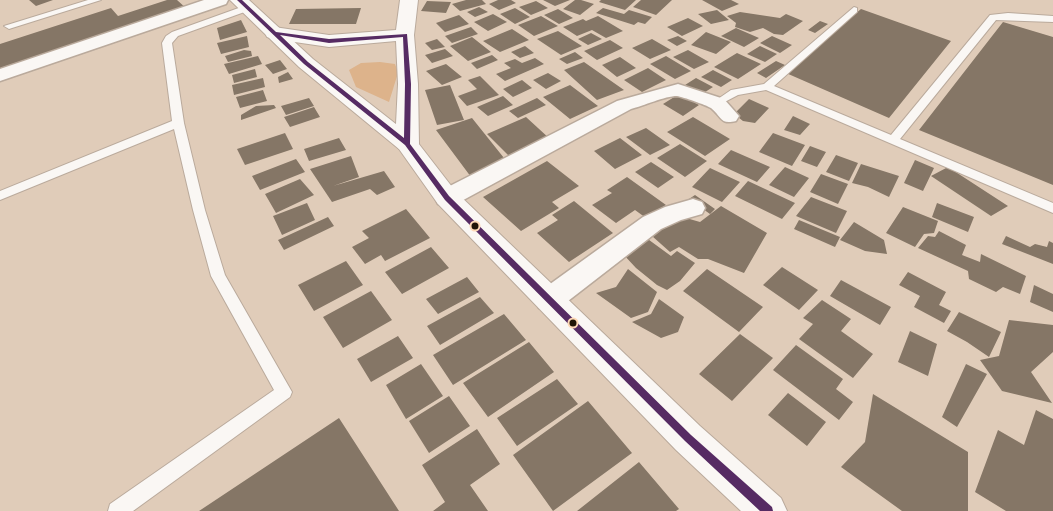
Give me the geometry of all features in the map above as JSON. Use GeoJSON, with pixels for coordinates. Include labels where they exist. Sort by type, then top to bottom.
{"type":"FeatureCollection","features":[{"type":"Feature","properties":{"kind":"main road"},"geometry":{"type":"LineString","coordinates":[[407,144],[408,84],[405,45],[409,0]]}},
{"type":"Feature","properties":{"kind":"main road"},"geometry":{"type":"LineString","coordinates":[[243,4],[306,63],[407,144],[447,198],[688,438],[768,511]]}},
{"type":"Feature","properties":{"kind":"main road"},"geometry":{"type":"LineString","coordinates":[[274,33],[329,41],[405,45]]}},
{"type":"Feature","properties":{"kind":"main road"},"geometry":{"type":"LineString","coordinates":[[306,63],[405,45]]}},
{"type":"Feature","properties":{"kind":"street"},"geometry":{"type":"LineString","coordinates":[[0,75],[220,0]]}},
{"type":"Feature","properties":{"kind":"street"},"geometry":{"type":"LineString","coordinates":[[447,198],[624,105],[678,90],[723,109]]}},
{"type":"Feature","properties":{"kind":"street"},"geometry":{"type":"LineString","coordinates":[[549,300],[652,223],[674,212],[693,208]]}},
{"type":"Feature","properties":{"kind":"lane"},"geometry":{"type":"LineString","coordinates":[[9,26],[97,0]]}},
{"type":"Feature","properties":{"kind":"lane"},"geometry":{"type":"LineString","coordinates":[[117,511],[284,392],[218,276],[199,210],[178,123],[167,43],[169,38],[243,4]]}},
{"type":"Feature","properties":{"kind":"lane"},"geometry":{"type":"LineString","coordinates":[[767,87],[854,10]]}},
{"type":"Feature","properties":{"kind":"lane"},"geometry":{"type":"LineString","coordinates":[[892,141],[993,18],[1008,16],[1053,19]]}},
{"type":"Feature","properties":{"kind":"lane"},"geometry":{"type":"LineString","coordinates":[[723,109],[735,92],[767,87],[1053,208]]}},
{"type":"Feature","properties":{"kind":"lane"},"geometry":{"type":"LineString","coordinates":[[0,196],[178,123]]}},
{"type":"Feature","properties":{"kind":"shaded area"},"geometry":{"type":"Polygon","coordinates":[[[380,62],[395,64],[398,73],[389,102],[356,87],[349,70],[361,63],[380,62]]]}},
{"type":"Feature","properties":{"kind":"building"},"geometry":{"type":"Polygon","coordinates":[[[29,0],[53,0],[36,6],[29,0]]]}},
{"type":"Feature","properties":{"kind":"building"},"geometry":{"type":"Polygon","coordinates":[[[167,0],[177,0],[187,9],[0,73],[0,44],[111,8],[118,16],[167,0]]]}},
{"type":"Feature","properties":{"kind":"building"},"geometry":{"type":"Polygon","coordinates":[[[466,0],[482,0],[486,4],[460,11],[452,4],[466,0]]]}},
{"type":"Feature","properties":{"kind":"building"},"geometry":{"type":"Polygon","coordinates":[[[498,0],[511,0],[516,3],[499,10],[489,4],[498,0]]]}},
{"type":"Feature","properties":{"kind":"building"},"geometry":{"type":"Polygon","coordinates":[[[543,0],[570,0],[555,6],[543,0]]]}},
{"type":"Feature","properties":{"kind":"building"},"geometry":{"type":"Polygon","coordinates":[[[575,0],[594,4],[580,15],[563,9],[575,0]]]}},
{"type":"Feature","properties":{"kind":"building"},"geometry":{"type":"Polygon","coordinates":[[[601,0],[636,0],[625,10],[599,2],[601,0]]]}},
{"type":"Feature","properties":{"kind":"building"},"geometry":{"type":"Polygon","coordinates":[[[641,0],[672,0],[656,15],[633,7],[641,0]]]}},
{"type":"Feature","properties":{"kind":"building"},"geometry":{"type":"Polygon","coordinates":[[[702,0],[731,0],[739,4],[722,11],[702,0]]]}},
{"type":"Feature","properties":{"kind":"building"},"geometry":{"type":"Polygon","coordinates":[[[427,1],[451,2],[446,13],[421,11],[427,1]]]}},
{"type":"Feature","properties":{"kind":"building"},"geometry":{"type":"Polygon","coordinates":[[[536,1],[548,8],[531,15],[519,7],[536,1]]]}},
{"type":"Feature","properties":{"kind":"building"},"geometry":{"type":"Polygon","coordinates":[[[479,7],[488,12],[475,17],[467,12],[479,7]]]}},
{"type":"Feature","properties":{"kind":"building"},"geometry":{"type":"Polygon","coordinates":[[[361,8],[356,24],[289,24],[296,9],[361,8]]]}},
{"type":"Feature","properties":{"kind":"building"},"geometry":{"type":"Polygon","coordinates":[[[515,8],[530,17],[515,24],[500,14],[515,8]]]}},
{"type":"Feature","properties":{"kind":"building"},"geometry":{"type":"Polygon","coordinates":[[[603,8],[624,14],[629,10],[652,17],[645,24],[638,22],[634,25],[596,13],[603,8]]]}},
{"type":"Feature","properties":{"kind":"building"},"geometry":{"type":"Polygon","coordinates":[[[558,9],[573,18],[559,24],[544,15],[558,9]]]}},
{"type":"Feature","properties":{"kind":"building"},"geometry":{"type":"Polygon","coordinates":[[[861,9],[951,41],[889,118],[786,73],[861,9]]]}},
{"type":"Feature","properties":{"kind":"building"},"geometry":{"type":"Polygon","coordinates":[[[717,10],[729,20],[711,24],[698,14],[717,10]]]}},
{"type":"Feature","properties":{"kind":"building"},"geometry":{"type":"Polygon","coordinates":[[[740,12],[780,18],[786,14],[803,21],[783,35],[774,34],[763,28],[750,32],[735,27],[736,23],[727,16],[740,12]]]}},
{"type":"Feature","properties":{"kind":"building"},"geometry":{"type":"Polygon","coordinates":[[[493,14],[507,22],[488,31],[474,22],[493,14]]]}},
{"type":"Feature","properties":{"kind":"building"},"geometry":{"type":"Polygon","coordinates":[[[459,15],[469,24],[445,32],[436,23],[459,15]]]}},
{"type":"Feature","properties":{"kind":"building"},"geometry":{"type":"Polygon","coordinates":[[[541,16],[558,26],[534,36],[518,25],[541,16]]]}},
{"type":"Feature","properties":{"kind":"building"},"geometry":{"type":"Polygon","coordinates":[[[598,16],[623,31],[606,38],[592,30],[577,36],[563,27],[583,19],[586,21],[598,16]]]}},
{"type":"Feature","properties":{"kind":"building"},"geometry":{"type":"Polygon","coordinates":[[[688,18],[703,26],[682,36],[667,27],[688,18]]]}},
{"type":"Feature","properties":{"kind":"building"},"geometry":{"type":"Polygon","coordinates":[[[241,20],[247,32],[220,40],[217,28],[241,20]]]}},
{"type":"Feature","properties":{"kind":"building"},"geometry":{"type":"Polygon","coordinates":[[[820,21],[828,24],[815,33],[808,30],[820,21]]]}},
{"type":"Feature","properties":{"kind":"building"},"geometry":{"type":"Polygon","coordinates":[[[1003,22],[1053,37],[1053,185],[919,130],[1003,22]]]}},
{"type":"Feature","properties":{"kind":"building"},"geometry":{"type":"Polygon","coordinates":[[[471,27],[478,34],[452,43],[445,36],[471,27]]]}},
{"type":"Feature","properties":{"kind":"building"},"geometry":{"type":"Polygon","coordinates":[[[736,28],[759,38],[744,47],[721,36],[736,28]]]}},
{"type":"Feature","properties":{"kind":"building"},"geometry":{"type":"Polygon","coordinates":[[[512,29],[529,40],[500,52],[483,41],[512,29]]]}},
{"type":"Feature","properties":{"kind":"building"},"geometry":{"type":"Polygon","coordinates":[[[558,31],[582,46],[561,55],[537,39],[558,31]]]}},
{"type":"Feature","properties":{"kind":"building"},"geometry":{"type":"Polygon","coordinates":[[[706,32],[731,42],[716,54],[691,45],[706,32]]]}},
{"type":"Feature","properties":{"kind":"building"},"geometry":{"type":"Polygon","coordinates":[[[591,33],[602,39],[588,45],[578,39],[591,33]]]}},
{"type":"Feature","properties":{"kind":"building"},"geometry":{"type":"Polygon","coordinates":[[[247,36],[249,47],[221,54],[217,43],[247,36]]]}},
{"type":"Feature","properties":{"kind":"building"},"geometry":{"type":"Polygon","coordinates":[[[678,36],[687,41],[677,46],[667,40],[678,36]]]}},
{"type":"Feature","properties":{"kind":"building"},"geometry":{"type":"Polygon","coordinates":[[[772,36],[792,45],[780,53],[760,43],[772,36]]]}},
{"type":"Feature","properties":{"kind":"building"},"geometry":{"type":"Polygon","coordinates":[[[472,37],[491,52],[468,61],[450,46],[472,37]]]}},
{"type":"Feature","properties":{"kind":"building"},"geometry":{"type":"Polygon","coordinates":[[[437,39],[445,47],[432,50],[425,43],[437,39]]]}},
{"type":"Feature","properties":{"kind":"building"},"geometry":{"type":"Polygon","coordinates":[[[652,39],[671,50],[650,59],[632,48],[652,39]]]}},
{"type":"Feature","properties":{"kind":"building"},"geometry":{"type":"Polygon","coordinates":[[[610,40],[623,48],[597,60],[584,51],[610,40]]]}},
{"type":"Feature","properties":{"kind":"building"},"geometry":{"type":"Polygon","coordinates":[[[525,46],[534,53],[520,58],[511,52],[525,46]]]}},
{"type":"Feature","properties":{"kind":"building"},"geometry":{"type":"Polygon","coordinates":[[[760,46],[777,54],[765,62],[747,54],[760,46]]]}},
{"type":"Feature","properties":{"kind":"building"},"geometry":{"type":"Polygon","coordinates":[[[445,49],[453,56],[432,63],[425,55],[445,49]]]}},
{"type":"Feature","properties":{"kind":"building"},"geometry":{"type":"Polygon","coordinates":[[[244,50],[251,51],[252,56],[228,62],[225,56],[244,50]]]}},
{"type":"Feature","properties":{"kind":"building"},"geometry":{"type":"Polygon","coordinates":[[[688,50],[709,62],[694,69],[673,57],[688,50]]]}},
{"type":"Feature","properties":{"kind":"building"},"geometry":{"type":"Polygon","coordinates":[[[575,52],[583,58],[567,64],[559,59],[575,52]]]}},
{"type":"Feature","properties":{"kind":"building"},"geometry":{"type":"Polygon","coordinates":[[[737,53],[761,64],[738,79],[714,67],[737,53]]]}},
{"type":"Feature","properties":{"kind":"building"},"geometry":{"type":"Polygon","coordinates":[[[492,55],[498,60],[477,69],[471,63],[492,55]]]}},
{"type":"Feature","properties":{"kind":"building"},"geometry":{"type":"Polygon","coordinates":[[[258,56],[262,64],[229,74],[224,64],[258,56]]]}},
{"type":"Feature","properties":{"kind":"building"},"geometry":{"type":"Polygon","coordinates":[[[666,56],[691,71],[675,79],[650,64],[666,56]]]}},
{"type":"Feature","properties":{"kind":"building"},"geometry":{"type":"Polygon","coordinates":[[[620,57],[636,68],[617,77],[602,65],[620,57]]]}},
{"type":"Feature","properties":{"kind":"building"},"geometry":{"type":"Polygon","coordinates":[[[535,58],[544,64],[505,81],[496,74],[511,68],[504,63],[515,59],[522,63],[535,58]]]}},
{"type":"Feature","properties":{"kind":"building"},"geometry":{"type":"Polygon","coordinates":[[[280,60],[287,69],[273,74],[265,65],[280,60]]]}},
{"type":"Feature","properties":{"kind":"building"},"geometry":{"type":"Polygon","coordinates":[[[776,61],[785,65],[766,78],[757,73],[776,61]]]}},
{"type":"Feature","properties":{"kind":"building"},"geometry":{"type":"Polygon","coordinates":[[[584,62],[624,90],[597,100],[564,70],[584,62]]]}},
{"type":"Feature","properties":{"kind":"building"},"geometry":{"type":"Polygon","coordinates":[[[446,64],[462,77],[442,85],[426,71],[446,64]]]}},
{"type":"Feature","properties":{"kind":"building"},"geometry":{"type":"Polygon","coordinates":[[[648,68],[666,80],[642,92],[624,80],[648,68]]]}},
{"type":"Feature","properties":{"kind":"building"},"geometry":{"type":"Polygon","coordinates":[[[255,69],[257,77],[234,83],[232,75],[255,69]]]}},
{"type":"Feature","properties":{"kind":"building"},"geometry":{"type":"Polygon","coordinates":[[[713,70],[732,80],[721,87],[701,77],[713,70]]]}},
{"type":"Feature","properties":{"kind":"building"},"geometry":{"type":"Polygon","coordinates":[[[288,72],[293,79],[279,83],[278,77],[288,72]]]}},
{"type":"Feature","properties":{"kind":"building"},"geometry":{"type":"Polygon","coordinates":[[[548,73],[561,81],[546,89],[533,80],[548,73]]]}},
{"type":"Feature","properties":{"kind":"building"},"geometry":{"type":"Polygon","coordinates":[[[480,76],[499,95],[467,106],[458,96],[477,89],[468,80],[480,76]]]}},
{"type":"Feature","properties":{"kind":"building"},"geometry":{"type":"Polygon","coordinates":[[[263,78],[265,87],[234,95],[232,85],[263,78]]]}},
{"type":"Feature","properties":{"kind":"building"},"geometry":{"type":"Polygon","coordinates":[[[696,78],[713,87],[702,94],[685,85],[696,78]]]}},
{"type":"Feature","properties":{"kind":"building"},"geometry":{"type":"Polygon","coordinates":[[[522,80],[532,88],[513,97],[503,89],[522,80]]]}},
{"type":"Feature","properties":{"kind":"building"},"geometry":{"type":"Polygon","coordinates":[[[450,85],[464,120],[437,125],[425,90],[450,85]]]}},
{"type":"Feature","properties":{"kind":"building"},"geometry":{"type":"Polygon","coordinates":[[[570,85],[598,106],[570,119],[543,97],[570,85]]]}},
{"type":"Feature","properties":{"kind":"building"},"geometry":{"type":"Polygon","coordinates":[[[263,90],[267,101],[240,108],[236,97],[263,90]]]}},
{"type":"Feature","properties":{"kind":"building"},"geometry":{"type":"Polygon","coordinates":[[[679,94],[699,105],[683,116],[663,104],[679,94]]]}},
{"type":"Feature","properties":{"kind":"building"},"geometry":{"type":"Polygon","coordinates":[[[503,96],[513,105],[488,116],[477,107],[503,96]]]}},
{"type":"Feature","properties":{"kind":"building"},"geometry":{"type":"Polygon","coordinates":[[[309,98],[314,106],[286,115],[281,106],[309,98]]]}},
{"type":"Feature","properties":{"kind":"building"},"geometry":{"type":"Polygon","coordinates":[[[537,98],[546,105],[518,118],[509,111],[537,98]]]}},
{"type":"Feature","properties":{"kind":"building"},"geometry":{"type":"Polygon","coordinates":[[[749,99],[769,108],[755,123],[743,121],[734,114],[749,99]]]}},
{"type":"Feature","properties":{"kind":"building"},"geometry":{"type":"Polygon","coordinates":[[[274,105],[276,108],[241,120],[241,115],[256,106],[274,105]]]}},
{"type":"Feature","properties":{"kind":"building"},"geometry":{"type":"Polygon","coordinates":[[[314,107],[320,117],[290,127],[284,117],[314,107]]]}},
{"type":"Feature","properties":{"kind":"building"},"geometry":{"type":"Polygon","coordinates":[[[793,116],[810,124],[800,135],[784,130],[793,116]]]}},
{"type":"Feature","properties":{"kind":"building"},"geometry":{"type":"Polygon","coordinates":[[[526,117],[550,139],[510,157],[487,134],[526,117]]]}},
{"type":"Feature","properties":{"kind":"building"},"geometry":{"type":"Polygon","coordinates":[[[693,117],[730,139],[705,156],[667,132],[693,117]]]}},
{"type":"Feature","properties":{"kind":"building"},"geometry":{"type":"Polygon","coordinates":[[[472,118],[508,163],[471,177],[436,130],[472,118]]]}},
{"type":"Feature","properties":{"kind":"building"},"geometry":{"type":"Polygon","coordinates":[[[646,128],[670,145],[650,155],[626,137],[646,128]]]}},
{"type":"Feature","properties":{"kind":"building"},"geometry":{"type":"Polygon","coordinates":[[[285,133],[293,149],[245,165],[237,149],[285,133]]]}},
{"type":"Feature","properties":{"kind":"building"},"geometry":{"type":"Polygon","coordinates":[[[773,133],[805,145],[792,166],[759,152],[773,133]]]}},
{"type":"Feature","properties":{"kind":"building"},"geometry":{"type":"Polygon","coordinates":[[[339,138],[346,150],[309,161],[304,149],[339,138]]]}},
{"type":"Feature","properties":{"kind":"building"},"geometry":{"type":"Polygon","coordinates":[[[620,138],[642,155],[615,169],[594,151],[620,138]]]}},
{"type":"Feature","properties":{"kind":"building"},"geometry":{"type":"Polygon","coordinates":[[[680,144],[707,161],[685,177],[657,158],[680,144]]]}},
{"type":"Feature","properties":{"kind":"building"},"geometry":{"type":"Polygon","coordinates":[[[810,146],[826,152],[817,167],[801,161],[810,146]]]}},
{"type":"Feature","properties":{"kind":"building"},"geometry":{"type":"Polygon","coordinates":[[[731,150],[770,167],[757,182],[718,164],[731,150]]]}},
{"type":"Feature","properties":{"kind":"building"},"geometry":{"type":"Polygon","coordinates":[[[836,155],[858,163],[849,181],[826,172],[836,155]]]}},
{"type":"Feature","properties":{"kind":"building"},"geometry":{"type":"Polygon","coordinates":[[[351,156],[359,177],[333,186],[384,171],[395,187],[377,195],[370,189],[332,202],[310,169],[351,156]]]}},
{"type":"Feature","properties":{"kind":"building"},"geometry":{"type":"Polygon","coordinates":[[[296,159],[305,172],[260,190],[252,176],[296,159]]]}},
{"type":"Feature","properties":{"kind":"building"},"geometry":{"type":"Polygon","coordinates":[[[915,160],[934,168],[923,191],[904,183],[915,160]]]}},
{"type":"Feature","properties":{"kind":"building"},"geometry":{"type":"Polygon","coordinates":[[[547,161],[579,186],[552,202],[559,208],[521,231],[483,197],[547,161]]]}},
{"type":"Feature","properties":{"kind":"building"},"geometry":{"type":"Polygon","coordinates":[[[651,162],[674,177],[658,188],[635,172],[651,162]]]}},
{"type":"Feature","properties":{"kind":"building"},"geometry":{"type":"Polygon","coordinates":[[[861,164],[899,176],[889,197],[868,187],[852,183],[861,164]]]}},
{"type":"Feature","properties":{"kind":"building"},"geometry":{"type":"Polygon","coordinates":[[[785,167],[809,178],[794,197],[769,185],[785,167]]]}},
{"type":"Feature","properties":{"kind":"building"},"geometry":{"type":"Polygon","coordinates":[[[948,167],[1008,206],[991,216],[931,176],[948,167]]]}},
{"type":"Feature","properties":{"kind":"building"},"geometry":{"type":"Polygon","coordinates":[[[710,168],[740,182],[722,202],[692,187],[710,168]]]}},
{"type":"Feature","properties":{"kind":"building"},"geometry":{"type":"Polygon","coordinates":[[[821,174],[848,184],[838,204],[810,192],[821,174]]]}},
{"type":"Feature","properties":{"kind":"building"},"geometry":{"type":"Polygon","coordinates":[[[627,177],[666,205],[646,218],[635,210],[616,223],[592,205],[612,193],[607,190],[627,177]]]}},
{"type":"Feature","properties":{"kind":"building"},"geometry":{"type":"Polygon","coordinates":[[[300,179],[314,195],[276,213],[265,194],[300,179]]]}},
{"type":"Feature","properties":{"kind":"building"},"geometry":{"type":"Polygon","coordinates":[[[748,181],[795,203],[782,219],[735,196],[748,181]]]}},
{"type":"Feature","properties":{"kind":"building"},"geometry":{"type":"Polygon","coordinates":[[[695,195],[715,209],[710,214],[689,199],[695,195]]]}},
{"type":"Feature","properties":{"kind":"building"},"geometry":{"type":"Polygon","coordinates":[[[811,197],[847,211],[836,233],[796,216],[811,197]]]}},
{"type":"Feature","properties":{"kind":"building"},"geometry":{"type":"Polygon","coordinates":[[[574,201],[613,233],[569,262],[537,233],[558,220],[552,215],[574,201]]]}},
{"type":"Feature","properties":{"kind":"building"},"geometry":{"type":"Polygon","coordinates":[[[307,203],[315,220],[282,235],[273,216],[307,203]]]}},
{"type":"Feature","properties":{"kind":"building"},"geometry":{"type":"Polygon","coordinates":[[[937,203],[974,217],[968,232],[932,217],[937,203]]]}},
{"type":"Feature","properties":{"kind":"building"},"geometry":{"type":"Polygon","coordinates":[[[721,206],[767,233],[744,273],[708,259],[698,259],[679,247],[670,252],[652,236],[668,223],[686,218],[700,222],[721,206]]]}},
{"type":"Feature","properties":{"kind":"building"},"geometry":{"type":"Polygon","coordinates":[[[903,207],[938,221],[934,233],[924,234],[915,247],[886,233],[903,207]]]}},
{"type":"Feature","properties":{"kind":"building"},"geometry":{"type":"Polygon","coordinates":[[[406,209],[430,238],[385,261],[381,255],[365,264],[352,247],[369,238],[362,231],[406,209]]]}},
{"type":"Feature","properties":{"kind":"building"},"geometry":{"type":"Polygon","coordinates":[[[328,217],[334,226],[284,250],[278,240],[328,217]]]}},
{"type":"Feature","properties":{"kind":"building"},"geometry":{"type":"Polygon","coordinates":[[[799,220],[840,237],[835,247],[794,229],[799,220]]]}},
{"type":"Feature","properties":{"kind":"building"},"geometry":{"type":"Polygon","coordinates":[[[854,222],[884,240],[887,254],[865,251],[840,240],[854,222]]]}},
{"type":"Feature","properties":{"kind":"building"},"geometry":{"type":"Polygon","coordinates":[[[939,231],[966,245],[962,255],[980,262],[981,254],[1026,276],[1020,294],[1003,287],[996,292],[969,279],[968,271],[918,248],[928,236],[935,237],[939,231]]]}},
{"type":"Feature","properties":{"kind":"building"},"geometry":{"type":"Polygon","coordinates":[[[1006,236],[1030,247],[1035,244],[1047,247],[1049,241],[1053,243],[1053,264],[1002,244],[1006,236]]]}},
{"type":"Feature","properties":{"kind":"building"},"geometry":{"type":"Polygon","coordinates":[[[645,237],[671,256],[677,251],[695,263],[680,281],[667,290],[657,285],[636,268],[623,254],[645,237]]]}},
{"type":"Feature","properties":{"kind":"building"},"geometry":{"type":"Polygon","coordinates":[[[431,247],[449,268],[402,294],[385,272],[431,247]]]}},
{"type":"Feature","properties":{"kind":"building"},"geometry":{"type":"Polygon","coordinates":[[[346,261],[363,285],[314,311],[298,285],[346,261]]]}},
{"type":"Feature","properties":{"kind":"building"},"geometry":{"type":"Polygon","coordinates":[[[782,267],[818,290],[799,310],[763,285],[782,267]]]}},
{"type":"Feature","properties":{"kind":"building"},"geometry":{"type":"Polygon","coordinates":[[[628,269],[657,292],[648,312],[631,318],[596,293],[616,287],[628,269]]]}},
{"type":"Feature","properties":{"kind":"building"},"geometry":{"type":"Polygon","coordinates":[[[707,269],[763,307],[739,332],[683,291],[707,269]]]}},
{"type":"Feature","properties":{"kind":"building"},"geometry":{"type":"Polygon","coordinates":[[[908,272],[946,292],[939,305],[951,311],[944,323],[914,307],[920,296],[899,285],[908,272]]]}},
{"type":"Feature","properties":{"kind":"building"},"geometry":{"type":"Polygon","coordinates":[[[467,277],[479,292],[438,314],[426,299],[467,277]]]}},
{"type":"Feature","properties":{"kind":"building"},"geometry":{"type":"Polygon","coordinates":[[[841,280],[891,307],[880,325],[830,296],[841,280]]]}},
{"type":"Feature","properties":{"kind":"building"},"geometry":{"type":"Polygon","coordinates":[[[1034,285],[1053,294],[1053,312],[1030,302],[1034,285]]]}},
{"type":"Feature","properties":{"kind":"building"},"geometry":{"type":"Polygon","coordinates":[[[371,291],[392,320],[343,348],[323,317],[371,291]]]}},
{"type":"Feature","properties":{"kind":"building"},"geometry":{"type":"Polygon","coordinates":[[[480,297],[494,313],[440,345],[427,326],[480,297]]]}},
{"type":"Feature","properties":{"kind":"building"},"geometry":{"type":"Polygon","coordinates":[[[659,299],[684,317],[678,332],[661,338],[632,322],[651,314],[659,299]]]}},
{"type":"Feature","properties":{"kind":"building"},"geometry":{"type":"Polygon","coordinates":[[[822,300],[851,319],[841,331],[873,354],[853,378],[799,339],[813,324],[803,318],[822,300]]]}},
{"type":"Feature","properties":{"kind":"building"},"geometry":{"type":"Polygon","coordinates":[[[959,312],[1001,332],[989,357],[947,331],[959,312]]]}},
{"type":"Feature","properties":{"kind":"building"},"geometry":{"type":"Polygon","coordinates":[[[504,314],[526,340],[453,385],[433,355],[504,314]]]}},
{"type":"Feature","properties":{"kind":"building"},"geometry":{"type":"Polygon","coordinates":[[[1009,320],[1053,325],[1053,352],[1031,372],[1052,403],[1002,391],[980,360],[999,356],[1009,320]]]}},
{"type":"Feature","properties":{"kind":"building"},"geometry":{"type":"Polygon","coordinates":[[[910,331],[937,344],[928,376],[898,362],[910,331]]]}},
{"type":"Feature","properties":{"kind":"building"},"geometry":{"type":"Polygon","coordinates":[[[740,334],[773,358],[732,401],[699,374],[740,334]]]}},
{"type":"Feature","properties":{"kind":"building"},"geometry":{"type":"Polygon","coordinates":[[[398,336],[413,358],[371,382],[357,359],[398,336]]]}},
{"type":"Feature","properties":{"kind":"building"},"geometry":{"type":"Polygon","coordinates":[[[529,342],[554,372],[488,417],[463,383],[529,342]]]}},
{"type":"Feature","properties":{"kind":"building"},"geometry":{"type":"Polygon","coordinates":[[[796,345],[843,379],[836,389],[853,402],[839,420],[773,370],[796,345]]]}},
{"type":"Feature","properties":{"kind":"building"},"geometry":{"type":"Polygon","coordinates":[[[421,364],[443,396],[406,419],[386,385],[421,364]]]}},
{"type":"Feature","properties":{"kind":"building"},"geometry":{"type":"Polygon","coordinates":[[[966,364],[987,374],[957,427],[942,417],[966,364]]]}},
{"type":"Feature","properties":{"kind":"building"},"geometry":{"type":"Polygon","coordinates":[[[557,379],[578,404],[517,446],[497,418],[557,379]]]}},
{"type":"Feature","properties":{"kind":"building"},"geometry":{"type":"Polygon","coordinates":[[[788,393],[826,422],[807,446],[768,415],[788,393]]]}},
{"type":"Feature","properties":{"kind":"building"},"geometry":{"type":"Polygon","coordinates":[[[873,394],[968,452],[968,511],[902,511],[841,467],[865,442],[873,394]]]}},
{"type":"Feature","properties":{"kind":"building"},"geometry":{"type":"Polygon","coordinates":[[[449,396],[470,426],[429,453],[409,421],[449,396]]]}},
{"type":"Feature","properties":{"kind":"building"},"geometry":{"type":"Polygon","coordinates":[[[588,401],[632,453],[553,511],[513,455],[588,401]]]}},
{"type":"Feature","properties":{"kind":"building"},"geometry":{"type":"Polygon","coordinates":[[[1036,410],[1053,419],[1053,511],[1006,511],[975,492],[998,430],[1024,445],[1036,410]]]}},
{"type":"Feature","properties":{"kind":"building"},"geometry":{"type":"Polygon","coordinates":[[[339,418],[399,511],[199,511],[339,418]]]}},
{"type":"Feature","properties":{"kind":"building"},"geometry":{"type":"Polygon","coordinates":[[[477,429],[500,464],[470,485],[488,511],[433,511],[445,502],[422,465],[477,429]]]}},
{"type":"Feature","properties":{"kind":"building"},"geometry":{"type":"Polygon","coordinates":[[[639,462],[679,509],[676,511],[577,511],[639,462]]]}},
{"type":"Feature","properties":{"kind":"transit line"},"geometry":{"type":"LineString","coordinates":[[239,0],[306,63],[407,144],[447,198],[688,438],[768,511]]}},
{"type":"Feature","properties":{"kind":"transit line"},"geometry":{"type":"LineString","coordinates":[[274,33],[329,41],[405,35],[408,84],[407,144]]}}]}
